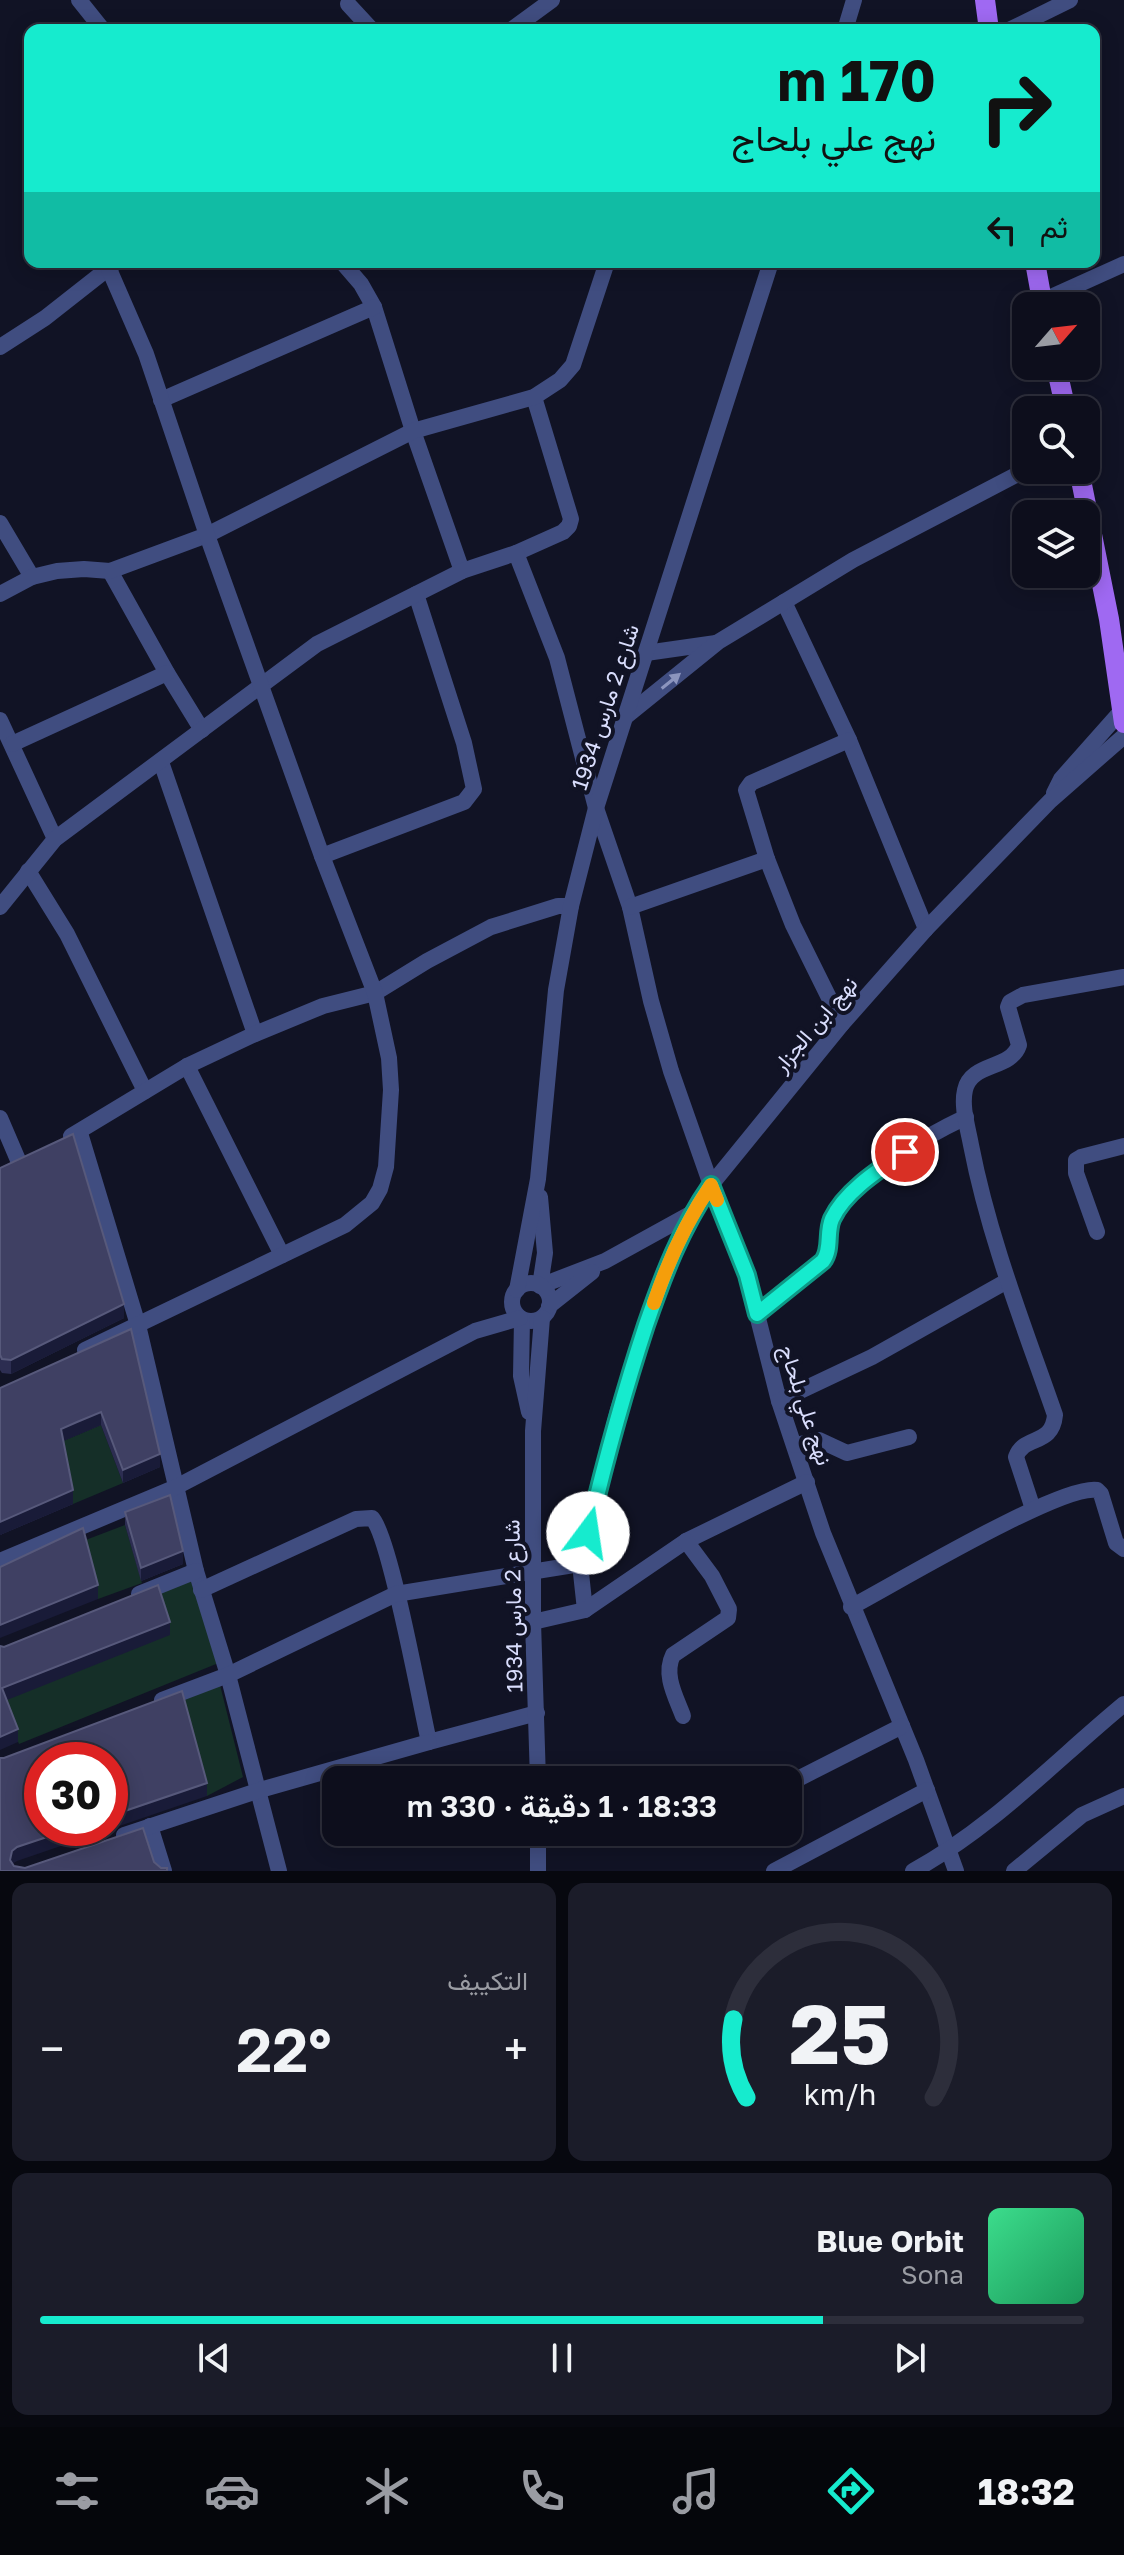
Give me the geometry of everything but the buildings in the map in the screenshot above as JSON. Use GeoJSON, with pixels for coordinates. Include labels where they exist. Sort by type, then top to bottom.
{"type":"FeatureCollection","features":[{"type":"Feature","properties":{"kind":"main road"},"geometry":{"type":"LineString","coordinates":[[985,0],[988,24]]}},
{"type":"Feature","properties":{"kind":"main road"},"geometry":{"type":"LineString","coordinates":[[1036,268],[1041,292]]}},
{"type":"Feature","properties":{"kind":"main road"},"geometry":{"type":"LineString","coordinates":[[1082,484],[1124,713]]}},
{"type":"Feature","properties":{"kind":"street"},"geometry":{"type":"LineString","coordinates":[[79,0],[98,24]]}},
{"type":"Feature","properties":{"kind":"street"},"geometry":{"type":"LineString","coordinates":[[519,24],[552,0]]}},
{"type":"Feature","properties":{"kind":"street"},"geometry":{"type":"LineString","coordinates":[[847,24],[854,0]]}},
{"type":"Feature","properties":{"kind":"street"},"geometry":{"type":"LineString","coordinates":[[1021,24],[1070,0]]}},
{"type":"Feature","properties":{"kind":"street"},"geometry":{"type":"LineString","coordinates":[[348,4],[366,24]]}},
{"type":"Feature","properties":{"kind":"street"},"geometry":{"type":"LineString","coordinates":[[1066,292],[1124,264]]}},
{"type":"Feature","properties":{"kind":"street"},"geometry":{"type":"LineString","coordinates":[[0,347],[45,318],[109,268]]}},
{"type":"Feature","properties":{"kind":"street"},"geometry":{"type":"LineString","coordinates":[[69,1358],[360,1215],[380,1189],[386,1167],[391,1090],[389,1058],[375,993],[322,856],[114,268]]}},
{"type":"Feature","properties":{"kind":"street"},"geometry":{"type":"LineString","coordinates":[[347,268],[374,307],[462,571]]}},
{"type":"Feature","properties":{"kind":"street"},"geometry":{"type":"LineString","coordinates":[[0,594],[32,577],[57,571],[110,571],[207,535],[413,431],[534,397],[560,380],[573,365],[605,268]]}},
{"type":"Feature","properties":{"kind":"street","name":"شارع 2 مارس 1934"},"geometry":{"type":"LineString","coordinates":[[514,1294],[538,1179],[556,990],[571,906],[596,808],[769,268]]}},
{"type":"Feature","properties":{"kind":"street"},"geometry":{"type":"LineString","coordinates":[[161,400],[374,307]]}},
{"type":"Feature","properties":{"kind":"street"},"geometry":{"type":"LineString","coordinates":[[0,907],[55,839],[317,644],[462,571],[516,553],[563,532],[571,519],[534,397]]}},
{"type":"Feature","properties":{"kind":"street"},"geometry":{"type":"LineString","coordinates":[[624,719],[718,642],[853,560],[1012,477]]}},
{"type":"Feature","properties":{"kind":"street"},"geometry":{"type":"LineString","coordinates":[[0,523],[32,577]]}},
{"type":"Feature","properties":{"kind":"street","name":"نهج علي بلحاج"},"geometry":{"type":"LineString","coordinates":[[516,553],[557,658],[596,808],[630,907],[651,1001],[671,1071],[747,1275],[763,1348],[779,1401],[851,1607],[902,1726],[956,1871]]}},
{"type":"Feature","properties":{"kind":"street"},"geometry":{"type":"LineString","coordinates":[[110,571],[202,730]]}},
{"type":"Feature","properties":{"kind":"street"},"geometry":{"type":"LineString","coordinates":[[322,856],[464,802],[474,789],[464,743],[416,594]]}},
{"type":"Feature","properties":{"kind":"street"},"geometry":{"type":"LineString","coordinates":[[784,602],[849,740],[926,929]]}},
{"type":"Feature","properties":{"kind":"street"},"geometry":{"type":"LineString","coordinates":[[646,653],[718,642]]}},
{"type":"Feature","properties":{"kind":"street"},"geometry":{"type":"LineString","coordinates":[[12,744],[167,673]]}},
{"type":"Feature","properties":{"kind":"street","name":"نهج ابن الجزار"},"geometry":{"type":"LineString","coordinates":[[1050,801],[1061,779],[1124,713]]}},
{"type":"Feature","properties":{"kind":"street"},"geometry":{"type":"LineString","coordinates":[[1,726],[55,839]]}},
{"type":"Feature","properties":{"kind":"street","name":"نهج ابن الجزار"},"geometry":{"type":"LineString","coordinates":[[605,1261],[692,1213],[711,1185],[842,1024],[926,929],[1050,801],[1124,736]]}},
{"type":"Feature","properties":{"kind":"street"},"geometry":{"type":"LineString","coordinates":[[842,1024],[807,958],[767,859],[746,796],[747,786],[849,740]]}},
{"type":"Feature","properties":{"kind":"street"},"geometry":{"type":"LineString","coordinates":[[161,762],[255,1034]]}},
{"type":"Feature","properties":{"kind":"street"},"geometry":{"type":"LineString","coordinates":[[630,907],[767,859]]}},
{"type":"Feature","properties":{"kind":"street"},"geometry":{"type":"LineString","coordinates":[[28,871],[67,934],[145,1091]]}},
{"type":"Feature","properties":{"kind":"street"},"geometry":{"type":"LineString","coordinates":[[55,1144],[80,1133],[187,1066],[255,1034],[323,1006],[375,993],[491,927],[558,906],[571,906]]}},
{"type":"Feature","properties":{"kind":"street"},"geometry":{"type":"LineString","coordinates":[[1033,1509],[1016,1457],[1022,1447],[1053,1430],[1055,1415],[984,1209],[964,1092],[974,1074],[1011,1057],[1017,1051],[1019,1045],[1008,1007],[1010,1002],[1023,995],[1124,977]]}},
{"type":"Feature","properties":{"kind":"street"},"geometry":{"type":"LineString","coordinates":[[187,1066],[282,1255]]}},
{"type":"Feature","properties":{"kind":"street"},"geometry":{"type":"LineString","coordinates":[[757,1314],[823,1261],[827,1255],[831,1222],[850,1196],[881,1169],[929,1135],[966,1117]]}},
{"type":"Feature","properties":{"kind":"street"},"geometry":{"type":"LineString","coordinates":[[0,1118],[24,1158],[0,1170]]}},
{"type":"Feature","properties":{"kind":"street"},"geometry":{"type":"LineString","coordinates":[[80,1133],[138,1325],[196,1571],[260,1790],[279,1871]]}},
{"type":"Feature","properties":{"kind":"street"},"geometry":{"type":"LineString","coordinates":[[1097,1232],[1076,1173],[1076,1160],[1124,1146]]}},
{"type":"Feature","properties":{"kind":"street","name":"شارع 2 مارس 1934"},"geometry":{"type":"LineString","coordinates":[[538,1179],[545,1253],[540,1286]]}},
{"type":"Feature","properties":{"kind":"street"},"geometry":{"type":"LineString","coordinates":[[585,1610],[580,1564],[618,1410],[664,1272],[692,1213]]}},
{"type":"Feature","properties":{"kind":"street"},"geometry":{"type":"LineString","coordinates":[[475,1331],[528,1284],[540,1286],[605,1261]]}},
{"type":"Feature","properties":{"kind":"street"},"geometry":{"type":"LineString","coordinates":[[0,1561],[176,1487],[475,1331],[521,1318],[532,1321],[605,1261]]}},
{"type":"Feature","properties":{"kind":"street"},"geometry":{"type":"LineString","coordinates":[[779,1401],[872,1357],[1007,1281]]}},
{"type":"Feature","properties":{"kind":"street"},"geometry":{"type":"LineString","coordinates":[[540,1286],[548,1295],[545,1312]]}},
{"type":"Feature","properties":{"kind":"street"},"geometry":{"type":"LineString","coordinates":[[514,1294],[513,1309],[521,1318]]}},
{"type":"Feature","properties":{"kind":"street","name":"شارع 2 مارس 1934"},"geometry":{"type":"LineString","coordinates":[[538,1766],[533,1622],[533,1431],[545,1312]]}},
{"type":"Feature","properties":{"kind":"street","name":"شارع 2 مارس 1934"},"geometry":{"type":"LineString","coordinates":[[521,1318],[521,1376],[533,1431]]}},
{"type":"Feature","properties":{"kind":"street"},"geometry":{"type":"LineString","coordinates":[[795,1445],[819,1440],[847,1453],[909,1437]]}},
{"type":"Feature","properties":{"kind":"street"},"geometry":{"type":"LineString","coordinates":[[533,1622],[585,1610],[686,1541],[807,1482]]}},
{"type":"Feature","properties":{"kind":"street"},"geometry":{"type":"LineString","coordinates":[[851,1607],[1033,1509],[1084,1489],[1097,1490],[1101,1494],[1116,1543],[1124,1549]]}},
{"type":"Feature","properties":{"kind":"street"},"geometry":{"type":"LineString","coordinates":[[201,1590],[361,1517],[372,1518],[396,1594],[429,1742]]}},
{"type":"Feature","properties":{"kind":"street"},"geometry":{"type":"LineString","coordinates":[[683,1716],[668,1673],[669,1663],[673,1655],[728,1618],[729,1609],[712,1576],[686,1541]]}},
{"type":"Feature","properties":{"kind":"street"},"geometry":{"type":"LineString","coordinates":[[142,1707],[228,1675],[396,1594],[580,1564]]}},
{"type":"Feature","properties":{"kind":"street"},"geometry":{"type":"LineString","coordinates":[[126,1599],[196,1571]]}},
{"type":"Feature","properties":{"kind":"street"},"geometry":{"type":"LineString","coordinates":[[913,1871],[949,1852],[1063,1759],[1124,1704]]}},
{"type":"Feature","properties":{"kind":"street"},"geometry":{"type":"LineString","coordinates":[[128,1834],[260,1790],[537,1713]]}},
{"type":"Feature","properties":{"kind":"street"},"geometry":{"type":"LineString","coordinates":[[802,1777],[902,1726]]}},
{"type":"Feature","properties":{"kind":"street"},"geometry":{"type":"LineString","coordinates":[[774,1871],[927,1790]]}},
{"type":"Feature","properties":{"kind":"street"},"geometry":{"type":"LineString","coordinates":[[1014,1871],[1082,1815],[1124,1796]]}},
{"type":"Feature","properties":{"kind":"street"},"geometry":{"type":"LineString","coordinates":[[150,1826],[164,1871]]}},
{"type":"Feature","properties":{"kind":"street"},"geometry":{"type":"LineString","coordinates":[[538,1846],[538,1871]]}},
{"type":"Feature","properties":{"kind":"green space"},"geometry":{"type":"Polygon","coordinates":[[[101,1425],[123,1483],[73,1504],[61,1442],[101,1425]]]}},
{"type":"Feature","properties":{"kind":"green space"},"geometry":{"type":"Polygon","coordinates":[[[125,1525],[142,1583],[98,1599],[83,1541],[125,1525]]]}},
{"type":"Feature","properties":{"kind":"green space"},"geometry":{"type":"Polygon","coordinates":[[[190,1579],[221,1662],[19,1744],[2,1702],[156,1592],[190,1579]]]}},
{"type":"Feature","properties":{"kind":"green space"},"geometry":{"type":"Polygon","coordinates":[[[219,1681],[243,1777],[207,1796],[180,1697],[219,1681]]]}},
{"type":"Feature","properties":{"kind":"slow traffic"},"geometry":{"type":"LineString","coordinates":[[654,1303],[664,1272],[692,1213],[711,1185],[717,1200]]}},
{"type":"Feature","properties":{"kind":"route"},"geometry":{"type":"LineString","coordinates":[[588,1533],[618,1410],[664,1272],[692,1213],[711,1185],[747,1275],[757,1314],[823,1261],[827,1255],[831,1222],[837,1210],[881,1169],[905,1152]]}}]}
